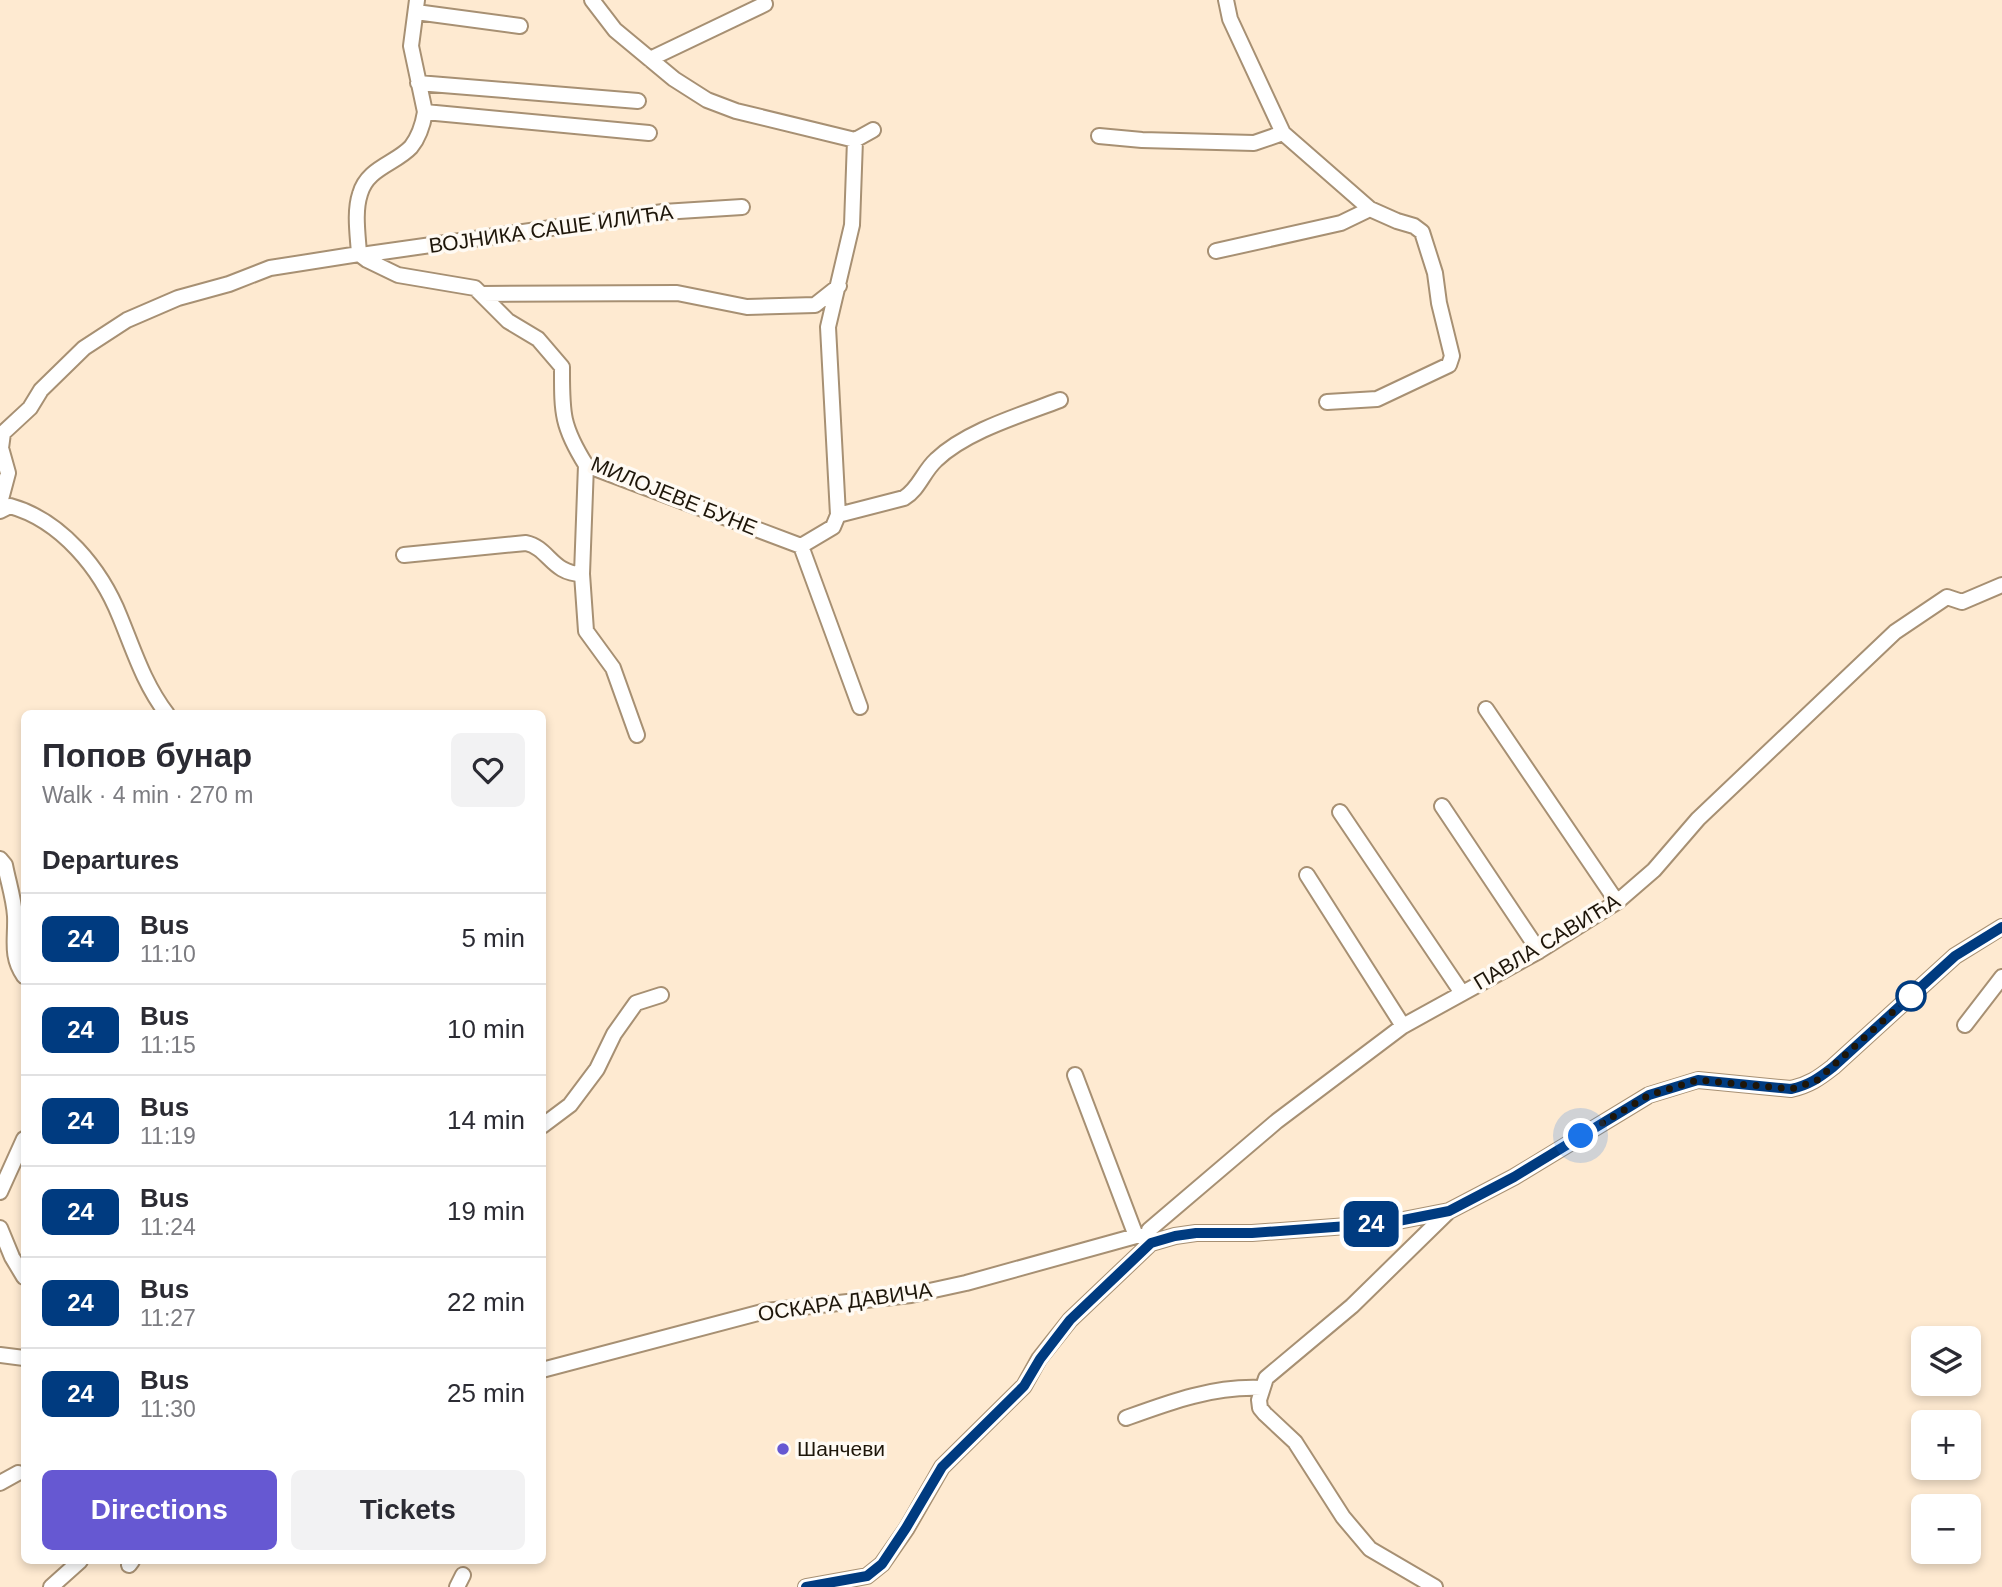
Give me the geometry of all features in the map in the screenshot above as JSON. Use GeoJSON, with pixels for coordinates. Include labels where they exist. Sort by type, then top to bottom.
{"type":"FeatureCollection","features":[{"type":"Feature","properties":{"kind":"street"},"geometry":{"type":"LineString","coordinates":[[592,0],[615,30],[674,79],[707,100],[736,111],[855,140],[873,130]]}},
{"type":"Feature","properties":{"kind":"street"},"geometry":{"type":"LineString","coordinates":[[1226,0],[1230,19],[1283,133],[1370,209],[1414,226],[1422,232],[1435,273],[1452,361],[1441,370],[1377,399],[1326,402]]}},
{"type":"Feature","properties":{"kind":"street"},"geometry":{"type":"LineString","coordinates":[[650,59],[765,4]]}},
{"type":"Feature","properties":{"kind":"street"},"geometry":{"type":"LineString","coordinates":[[362,257],[358,203],[363,186],[377,170],[408,149],[422,128],[425,112],[411,46],[417,6],[520,26]]}},
{"type":"Feature","properties":{"kind":"street"},"geometry":{"type":"LineString","coordinates":[[418,83],[638,101]]}},
{"type":"Feature","properties":{"kind":"street"},"geometry":{"type":"LineString","coordinates":[[425,112],[649,133]]}},
{"type":"Feature","properties":{"kind":"street"},"geometry":{"type":"LineString","coordinates":[[1099,136],[1254,143],[1283,133]]}},
{"type":"Feature","properties":{"kind":"street"},"geometry":{"type":"LineString","coordinates":[[855,140],[852,225],[828,327],[838,515],[833,527],[802,546],[860,707]]}},
{"type":"Feature","properties":{"kind":"street","name":"ВОЈНИКА САШЕ ИЛИЋА"},"geometry":{"type":"LineString","coordinates":[[0,503],[8,473],[1,447],[3,433],[30,408],[40,390],[83,348],[127,320],[178,299],[271,268],[663,212],[742,207]]}},
{"type":"Feature","properties":{"kind":"street"},"geometry":{"type":"LineString","coordinates":[[1216,251],[1341,223],[1370,209]]}},
{"type":"Feature","properties":{"kind":"street","name":"МИЛОЈЕВЕ БУНЕ"},"geometry":{"type":"LineString","coordinates":[[362,257],[398,275],[475,288],[508,321],[538,339],[562,367],[562,414],[571,441],[586,465],[802,546]]}},
{"type":"Feature","properties":{"kind":"street","name":"МИЛОЈЕВЕ БУНЕ"},"geometry":{"type":"LineString","coordinates":[[482,294],[677,293],[747,307],[815,305],[839,286]]}},
{"type":"Feature","properties":{"kind":"street"},"geometry":{"type":"LineString","coordinates":[[838,515],[904,498],[913,493],[935,461],[962,441],[1060,400]]}},
{"type":"Feature","properties":{"kind":"street"},"geometry":{"type":"LineString","coordinates":[[586,465],[582,574],[586,631],[613,668],[637,735]]}},
{"type":"Feature","properties":{"kind":"street"},"geometry":{"type":"LineString","coordinates":[[0,511],[10,506],[21,509],[45,521],[73,544],[107,590],[120,615],[136,661],[152,694],[164,710]]}},
{"type":"Feature","properties":{"kind":"street"},"geometry":{"type":"LineString","coordinates":[[404,555],[526,543],[535,545],[560,569],[571,574],[582,574]]}},
{"type":"Feature","properties":{"kind":"street","name":"ПАВЛА САВИЋА"},"geometry":{"type":"LineString","coordinates":[[806,1587],[825,1582],[849,1584],[867,1576],[882,1564],[942,1467],[1024,1386],[1040,1359],[1070,1320],[1145,1238],[1149,1230],[1277,1121],[1403,1026],[1539,951],[1616,902],[1654,870],[1698,820],[1895,632],[1947,597],[1962,602],[2002,585]]}},
{"type":"Feature","properties":{"kind":"street"},"geometry":{"type":"LineString","coordinates":[[1486,709],[1616,902]]}},
{"type":"Feature","properties":{"kind":"street"},"geometry":{"type":"LineString","coordinates":[[1442,806],[1539,951]]}},
{"type":"Feature","properties":{"kind":"street"},"geometry":{"type":"LineString","coordinates":[[1340,812],[1462,993]]}},
{"type":"Feature","properties":{"kind":"street"},"geometry":{"type":"LineString","coordinates":[[0,859],[5,865],[15,915],[13,947],[21,972]]}},
{"type":"Feature","properties":{"kind":"street"},"geometry":{"type":"LineString","coordinates":[[1307,875],[1403,1026]]}},
{"type":"Feature","properties":{"kind":"street"},"geometry":{"type":"LineString","coordinates":[[1434,1587],[1370,1549],[1343,1517],[1295,1442],[1260,1408],[1261,1388],[1266,1378],[1352,1306],[1449,1211],[1514,1177],[1649,1095],[1698,1080],[1791,1089],[1816,1081],[1955,956],[2002,927]]}},
{"type":"Feature","properties":{"kind":"street"},"geometry":{"type":"LineString","coordinates":[[1965,1025],[2002,977]]}},
{"type":"Feature","properties":{"kind":"street"},"geometry":{"type":"LineString","coordinates":[[546,1123],[570,1105],[597,1069],[614,1034],[636,1003],[662,995]]}},
{"type":"Feature","properties":{"kind":"street"},"geometry":{"type":"LineString","coordinates":[[1075,1075],[1145,1238]]}},
{"type":"Feature","properties":{"kind":"street"},"geometry":{"type":"LineString","coordinates":[[0,1192],[21,1146]]}},
{"type":"Feature","properties":{"kind":"street","name":"ОСКАРА ДАВИЧА"},"geometry":{"type":"LineString","coordinates":[[546,1369],[766,1311],[911,1295],[1145,1238],[1388,1223],[1449,1211]]}},
{"type":"Feature","properties":{"kind":"street"},"geometry":{"type":"LineString","coordinates":[[0,1228],[21,1267]]}},
{"type":"Feature","properties":{"kind":"street"},"geometry":{"type":"LineString","coordinates":[[0,1355],[21,1357]]}},
{"type":"Feature","properties":{"kind":"street"},"geometry":{"type":"LineString","coordinates":[[1126,1418],[1180,1399],[1214,1391],[1238,1387],[1261,1388]]}},
{"type":"Feature","properties":{"kind":"street"},"geometry":{"type":"LineString","coordinates":[[0,1483],[18,1473]]}},
{"type":"Feature","properties":{"kind":"street"},"geometry":{"type":"LineString","coordinates":[[51,1587],[77,1564]]}},
{"type":"Feature","properties":{"kind":"bus line","name":"24"},"geometry":{"type":"LineString","coordinates":[[806,1587],[867,1576],[882,1564],[942,1467],[1024,1386],[1040,1359],[1070,1320],[1151,1243],[1196,1233],[1252,1233],[1388,1223],[1449,1211],[1514,1177],[1649,1095],[1673,1086],[1698,1080],[1791,1089],[1804,1086],[1816,1081],[1833,1067],[1955,956],[2002,927]]}},
{"type":"Feature","properties":{"kind":"place","name":"Шанчеви"},"geometry":{"type":"Point","coordinates":[783,1449]}},
{"type":"Feature","properties":{"kind":"route"},"geometry":{"type":"LineString","coordinates":[[1581,1136],[1649,1095],[1698,1080],[1791,1089],[1816,1081],[1914,993],[1911,996]]}}]}
